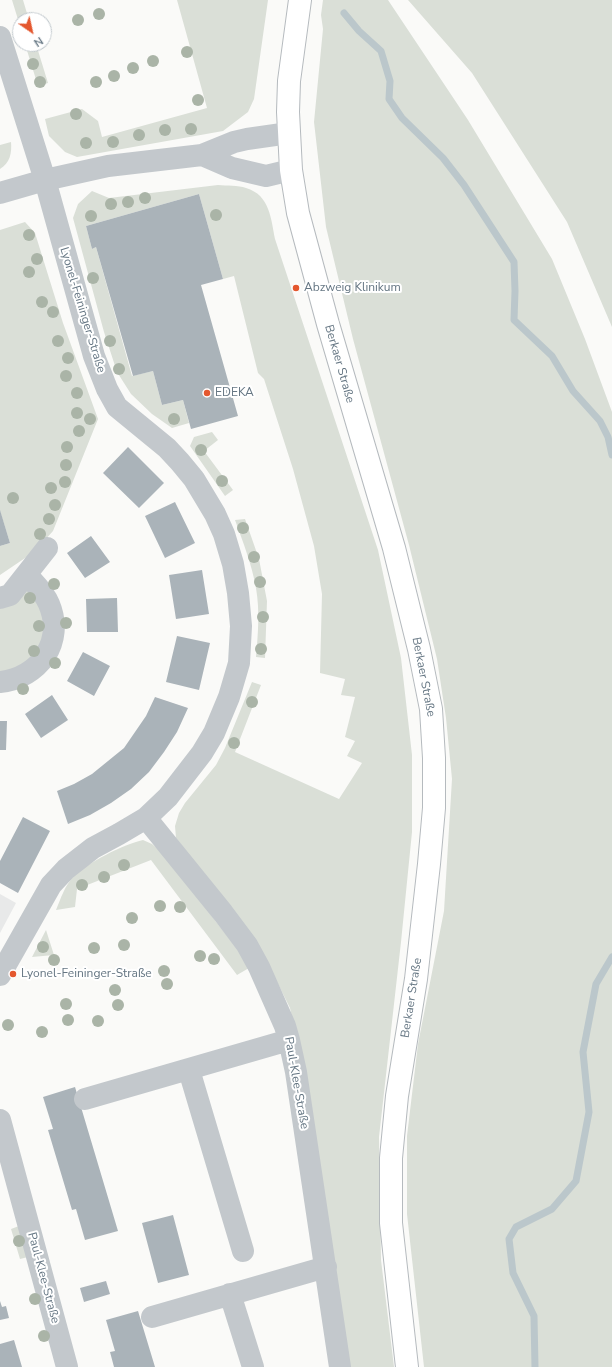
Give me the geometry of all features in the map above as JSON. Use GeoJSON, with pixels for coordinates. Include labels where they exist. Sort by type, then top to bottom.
{"type":"FeatureCollection","features":[{"type":"Feature","properties":{"kind":"main road","name":"Berkaer Straße"},"geometry":{"type":"LineString","coordinates":[[300,0],[289,81],[291,170],[298,213],[328,324],[394,548],[419,649],[431,709],[434,758],[434,808],[430,864],[416,979],[397,1096],[391,1158],[391,1223],[406,1367]]}},
{"type":"Feature","properties":{"kind":"street","name":"Lyonel-Feininger-Straße"},"geometry":{"type":"LineString","coordinates":[[0,37],[45,180],[94,356],[107,389],[117,407],[166,448],[194,479],[215,514],[224,534],[233,564],[238,593],[241,626],[239,663],[226,704],[214,733],[202,753],[168,797],[146,818],[92,848],[66,868],[51,884],[0,975]]}},
{"type":"Feature","properties":{"kind":"street"},"geometry":{"type":"LineString","coordinates":[[0,194],[45,180],[108,166],[202,155],[234,142],[289,133]]}},
{"type":"Feature","properties":{"kind":"street"},"geometry":{"type":"LineString","coordinates":[[202,155],[232,168],[266,176],[291,170]]}},
{"type":"Feature","properties":{"kind":"street"},"geometry":{"type":"LineString","coordinates":[[0,598],[10,595],[47,548]]}},
{"type":"Feature","properties":{"kind":"street"},"geometry":{"type":"LineString","coordinates":[[0,682],[26,675],[45,658],[52,643],[53,626],[49,604],[41,589],[27,575]]}},
{"type":"Feature","properties":{"kind":"street","name":"Paul-Klee-Straße"},"geometry":{"type":"LineString","coordinates":[[146,818],[247,945],[259,967],[285,1026],[296,1072],[340,1367]]}},
{"type":"Feature","properties":{"kind":"street"},"geometry":{"type":"LineString","coordinates":[[85,1099],[289,1040]]}},
{"type":"Feature","properties":{"kind":"street"},"geometry":{"type":"LineString","coordinates":[[189,1070],[243,1251]]}},
{"type":"Feature","properties":{"kind":"street","name":"Paul-Klee-Straße"},"geometry":{"type":"LineString","coordinates":[[0,1120],[67,1367]]}},
{"type":"Feature","properties":{"kind":"street"},"geometry":{"type":"LineString","coordinates":[[152,1317],[326,1267]]}},
{"type":"Feature","properties":{"kind":"street"},"geometry":{"type":"LineString","coordinates":[[230,1294],[253,1367]]}},
{"type":"Feature","properties":{"kind":"shaded area"},"geometry":{"type":"Polygon","coordinates":[[[12,0],[23,0],[27,12],[16,12],[12,0]]]}},
{"type":"Feature","properties":{"kind":"shaded area"},"geometry":{"type":"Polygon","coordinates":[[[177,0],[268,0],[254,99],[248,112],[223,131],[77,157],[65,152],[49,136],[45,119],[82,109],[98,121],[102,137],[207,108],[177,0]]]}},
{"type":"Feature","properties":{"kind":"shaded area"},"geometry":{"type":"Polygon","coordinates":[[[323,0],[388,0],[468,120],[552,259],[585,339],[612,412],[612,1367],[424,1367],[407,1214],[407,1136],[418,1044],[444,911],[452,779],[446,718],[437,659],[409,545],[353,339],[326,227],[314,122],[323,29],[321,15],[323,0]]]}},
{"type":"Feature","properties":{"kind":"shaded area"},"geometry":{"type":"Polygon","coordinates":[[[408,0],[612,0],[612,327],[567,222],[472,73],[408,0]]]}},
{"type":"Feature","properties":{"kind":"shaded area"},"geometry":{"type":"Polygon","coordinates":[[[27,52],[38,52],[48,83],[38,86],[27,52]]]}},
{"type":"Feature","properties":{"kind":"shaded area"},"geometry":{"type":"Polygon","coordinates":[[[11,142],[10,157],[6,164],[0,169],[0,145],[11,142]]]}},
{"type":"Feature","properties":{"kind":"shaded area"},"geometry":{"type":"Polygon","coordinates":[[[218,185],[240,186],[254,191],[265,202],[268,209],[275,239],[378,550],[401,658],[412,755],[412,832],[379,1137],[381,1260],[394,1367],[348,1367],[311,1108],[290,1008],[256,940],[176,838],[175,826],[179,813],[185,803],[216,765],[225,748],[252,682],[261,685],[235,752],[339,799],[362,763],[347,756],[355,741],[345,737],[355,697],[341,695],[345,679],[320,673],[322,594],[314,546],[293,469],[264,379],[258,373],[234,276],[223,279],[199,194],[86,226],[92,249],[96,247],[132,376],[153,371],[162,405],[183,400],[189,423],[172,428],[152,414],[131,394],[117,372],[104,332],[73,218],[78,204],[92,191],[109,198],[218,185]]]}},
{"type":"Feature","properties":{"kind":"shaded area"},"geometry":{"type":"Polygon","coordinates":[[[25,222],[35,233],[63,323],[98,419],[53,531],[34,552],[0,575],[0,546],[10,543],[0,511],[0,230],[25,222]]]}},
{"type":"Feature","properties":{"kind":"shaded area"},"geometry":{"type":"Polygon","coordinates":[[[212,432],[218,440],[204,451],[233,490],[225,496],[190,446],[194,437],[212,432]]]}},
{"type":"Feature","properties":{"kind":"shaded area"},"geometry":{"type":"Polygon","coordinates":[[[245,519],[259,559],[267,601],[265,658],[256,657],[258,614],[256,588],[250,562],[235,520],[245,519]]]}},
{"type":"Feature","properties":{"kind":"shaded area"},"geometry":{"type":"Polygon","coordinates":[[[27,584],[47,620],[41,654],[0,678],[0,603],[27,584]]]}},
{"type":"Feature","properties":{"kind":"shaded area"},"geometry":{"type":"Polygon","coordinates":[[[143,840],[152,844],[164,854],[241,954],[249,968],[237,975],[151,860],[77,889],[75,907],[56,910],[68,883],[80,871],[116,850],[143,840]]]}},
{"type":"Feature","properties":{"kind":"shaded area"},"geometry":{"type":"Polygon","coordinates":[[[0,894],[16,903],[0,933],[0,894]]]}},
{"type":"Feature","properties":{"kind":"shaded area"},"geometry":{"type":"Polygon","coordinates":[[[46,930],[54,955],[32,957],[46,930]]]}},
{"type":"Feature","properties":{"kind":"shaded area"},"geometry":{"type":"Polygon","coordinates":[[[19,1226],[28,1257],[20,1259],[11,1229],[19,1226]]]}},
{"type":"Feature","properties":{"kind":"building"},"geometry":{"type":"Polygon","coordinates":[[[199,194],[223,279],[201,285],[238,416],[191,429],[183,400],[162,405],[153,371],[133,376],[96,247],[92,249],[86,226],[199,194]]]}},
{"type":"Feature","properties":{"kind":"building"},"geometry":{"type":"Polygon","coordinates":[[[128,447],[164,483],[139,508],[103,473],[128,447]]]}},
{"type":"Feature","properties":{"kind":"building"},"geometry":{"type":"Polygon","coordinates":[[[175,502],[195,543],[165,558],[145,516],[175,502]]]}},
{"type":"Feature","properties":{"kind":"building"},"geometry":{"type":"Polygon","coordinates":[[[0,510],[10,543],[0,546],[0,510]]]}},
{"type":"Feature","properties":{"kind":"building"},"geometry":{"type":"Polygon","coordinates":[[[91,536],[110,562],[85,578],[67,553],[91,536]]]}},
{"type":"Feature","properties":{"kind":"building"},"geometry":{"type":"Polygon","coordinates":[[[202,570],[209,614],[176,619],[169,575],[202,570]]]}},
{"type":"Feature","properties":{"kind":"building"},"geometry":{"type":"Polygon","coordinates":[[[117,598],[118,632],[87,632],[86,599],[117,598]]]}},
{"type":"Feature","properties":{"kind":"building"},"geometry":{"type":"Polygon","coordinates":[[[177,636],[210,643],[199,690],[166,682],[177,636]]]}},
{"type":"Feature","properties":{"kind":"building"},"geometry":{"type":"Polygon","coordinates":[[[83,652],[110,666],[94,696],[67,681],[83,652]]]}},
{"type":"Feature","properties":{"kind":"building"},"geometry":{"type":"Polygon","coordinates":[[[52,695],[68,720],[41,738],[25,714],[52,695]]]}},
{"type":"Feature","properties":{"kind":"building"},"geometry":{"type":"Polygon","coordinates":[[[155,697],[188,708],[177,732],[164,752],[149,772],[131,789],[90,815],[68,824],[57,791],[92,774],[124,748],[146,716],[155,697]]]}},
{"type":"Feature","properties":{"kind":"building"},"geometry":{"type":"Polygon","coordinates":[[[0,721],[7,721],[6,750],[0,750],[0,721]]]}},
{"type":"Feature","properties":{"kind":"building"},"geometry":{"type":"Polygon","coordinates":[[[23,817],[50,831],[18,893],[0,883],[0,861],[23,817]]]}},
{"type":"Feature","properties":{"kind":"building"},"geometry":{"type":"Polygon","coordinates":[[[75,1087],[118,1231],[85,1240],[76,1209],[72,1210],[48,1130],[53,1129],[43,1097],[75,1087]]]}},
{"type":"Feature","properties":{"kind":"building"},"geometry":{"type":"Polygon","coordinates":[[[173,1215],[189,1275],[158,1283],[142,1223],[173,1215]]]}},
{"type":"Feature","properties":{"kind":"building"},"geometry":{"type":"Polygon","coordinates":[[[106,1281],[110,1294],[84,1302],[80,1288],[106,1281]]]}},
{"type":"Feature","properties":{"kind":"building"},"geometry":{"type":"Polygon","coordinates":[[[0,1301],[2,1307],[6,1306],[9,1318],[0,1320],[0,1301]]]}},
{"type":"Feature","properties":{"kind":"building"},"geometry":{"type":"Polygon","coordinates":[[[138,1311],[155,1367],[114,1367],[110,1352],[115,1351],[106,1320],[138,1311]]]}},
{"type":"Feature","properties":{"kind":"building"},"geometry":{"type":"Polygon","coordinates":[[[14,1340],[22,1367],[0,1367],[0,1344],[14,1340]]]}},
{"type":"Feature","properties":{"kind":"waterway"},"geometry":{"type":"LineString","coordinates":[[344,13],[359,31],[381,51],[390,81],[389,99],[402,118],[443,158],[464,185],[514,262],[514,320],[552,356],[573,391],[600,421],[608,437],[612,455]]}},
{"type":"Feature","properties":{"kind":"waterway"},"geometry":{"type":"LineString","coordinates":[[535,1367],[534,1316],[513,1273],[509,1239],[516,1227],[552,1209],[576,1181],[589,1112],[583,1052],[596,984],[612,957]]}},
{"type":"Feature","properties":{"kind":"place","name":"Abzweig Klinikum"},"geometry":{"type":"Point","coordinates":[296,288]}},
{"type":"Feature","properties":{"kind":"place","name":"EDEKA"},"geometry":{"type":"Point","coordinates":[207,393]}},
{"type":"Feature","properties":{"kind":"place","name":"Lyonel-Feininger-Straße"},"geometry":{"type":"Point","coordinates":[13,974]}}]}
